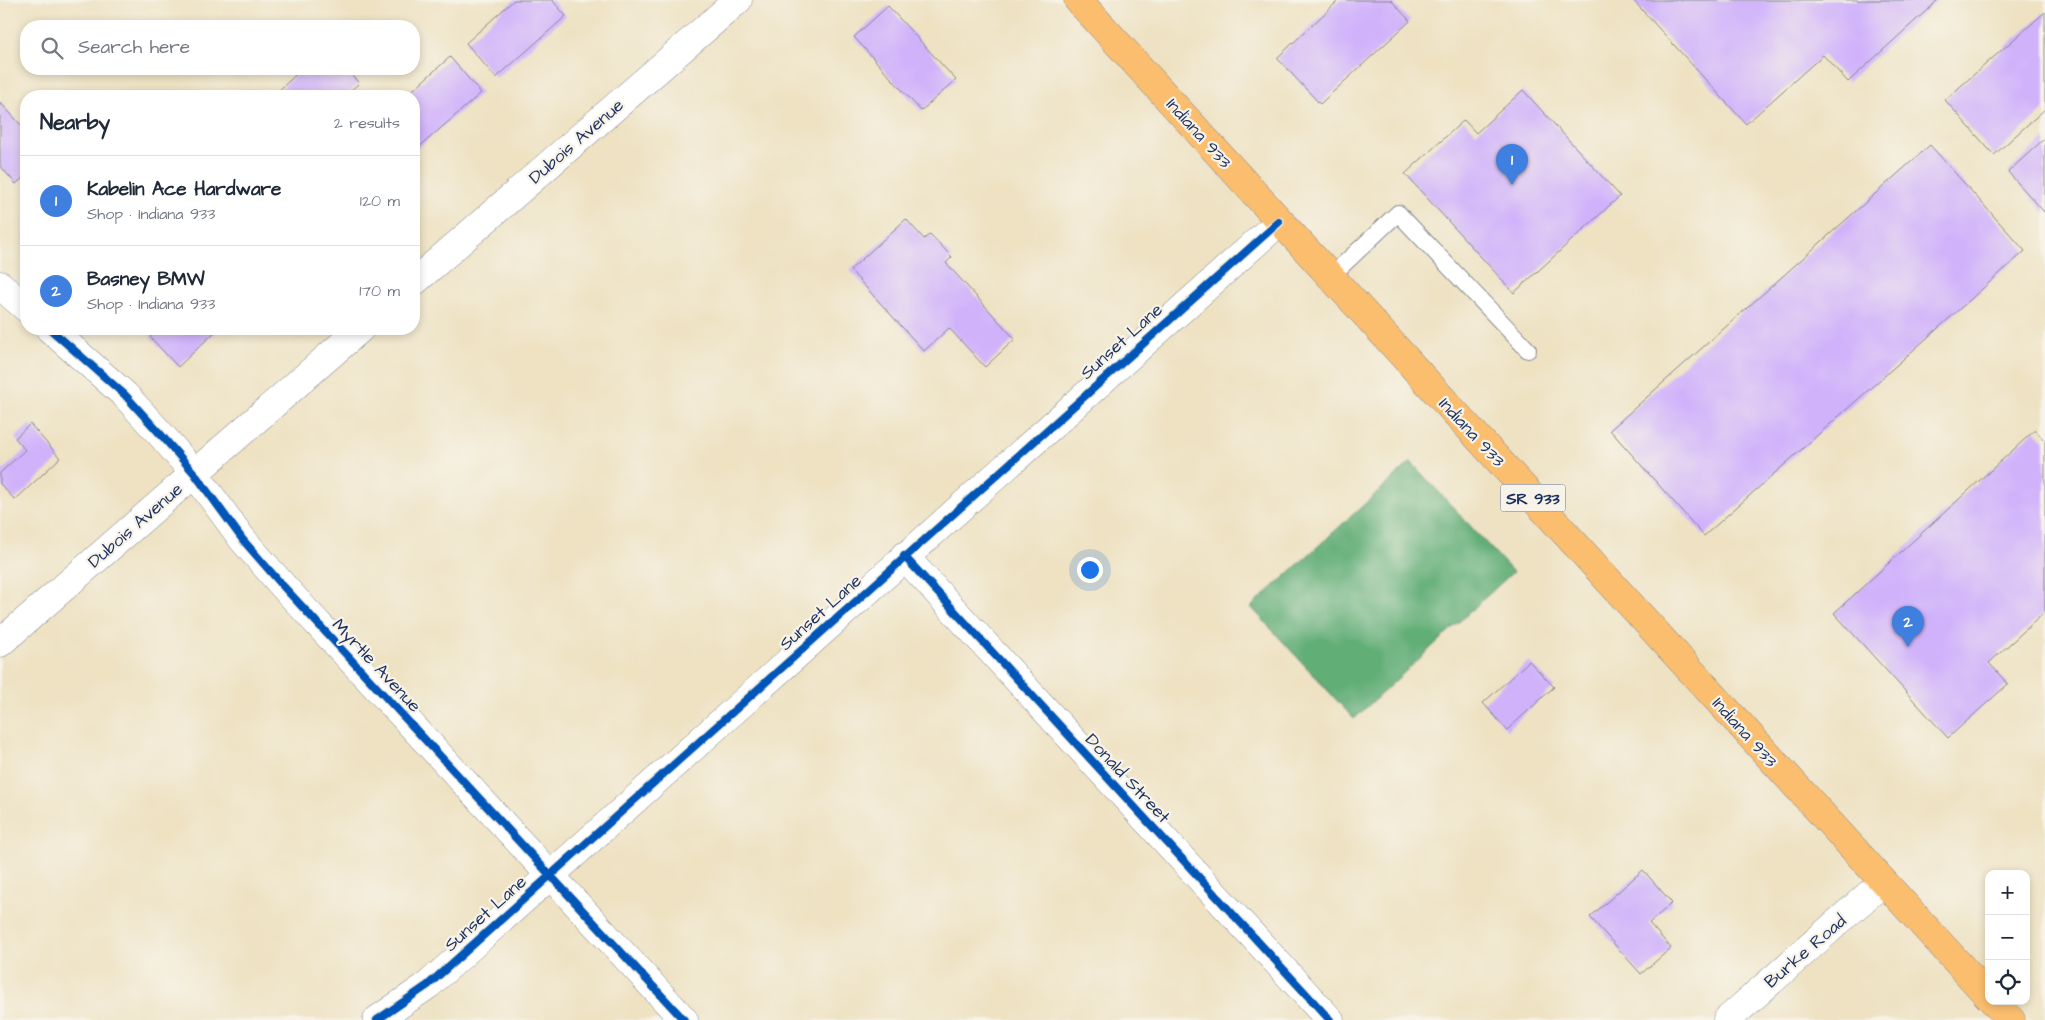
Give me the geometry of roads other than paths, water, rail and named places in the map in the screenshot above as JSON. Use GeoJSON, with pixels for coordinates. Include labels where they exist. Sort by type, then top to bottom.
{"type":"FeatureCollection","features":[{"type":"Feature","properties":{"kind":"main road","name":"Indiana 933"},"geometry":{"type":"LineString","coordinates":[[1078,0],[1882,883],[1985,993]]}},
{"type":"Feature","properties":{"kind":"main road"},"geometry":{"type":"LineString","coordinates":[[1997,1005],[2011,1020]]}},
{"type":"Feature","properties":{"kind":"street","name":"Dubois Avenue"},"geometry":{"type":"LineString","coordinates":[[420,277],[738,0]]}},
{"type":"Feature","properties":{"kind":"street","name":"Sunset Lane"},"geometry":{"type":"LineString","coordinates":[[377,1020],[428,985],[904,556],[1279,222]]}},
{"type":"Feature","properties":{"kind":"street"},"geometry":{"type":"LineString","coordinates":[[0,285],[20,303]]}},
{"type":"Feature","properties":{"kind":"street","name":"Myrtle Avenue"},"geometry":{"type":"LineString","coordinates":[[57,335],[125,395],[194,473],[244,540],[283,586],[684,1020]]}},
{"type":"Feature","properties":{"kind":"street","name":"Dubois Avenue"},"geometry":{"type":"LineString","coordinates":[[0,643],[353,335]]}},
{"type":"Feature","properties":{"kind":"street","name":"Donald Street"},"geometry":{"type":"LineString","coordinates":[[904,556],[1330,1020]]}},
{"type":"Feature","properties":{"kind":"street","name":"Burke Road"},"geometry":{"type":"LineString","coordinates":[[1727,1020],[1882,883]]}},
{"type":"Feature","properties":{"kind":"lane"},"geometry":{"type":"LineString","coordinates":[[1330,277],[1398,213],[1528,350]]}},
{"type":"Feature","properties":{"kind":"place","name":"Kabelin Ace Hardware"},"geometry":{"type":"Point","coordinates":[1512,185]}},
{"type":"Feature","properties":{"kind":"place","name":"Basney BMW"},"geometry":{"type":"Point","coordinates":[1908,647]}}]}
